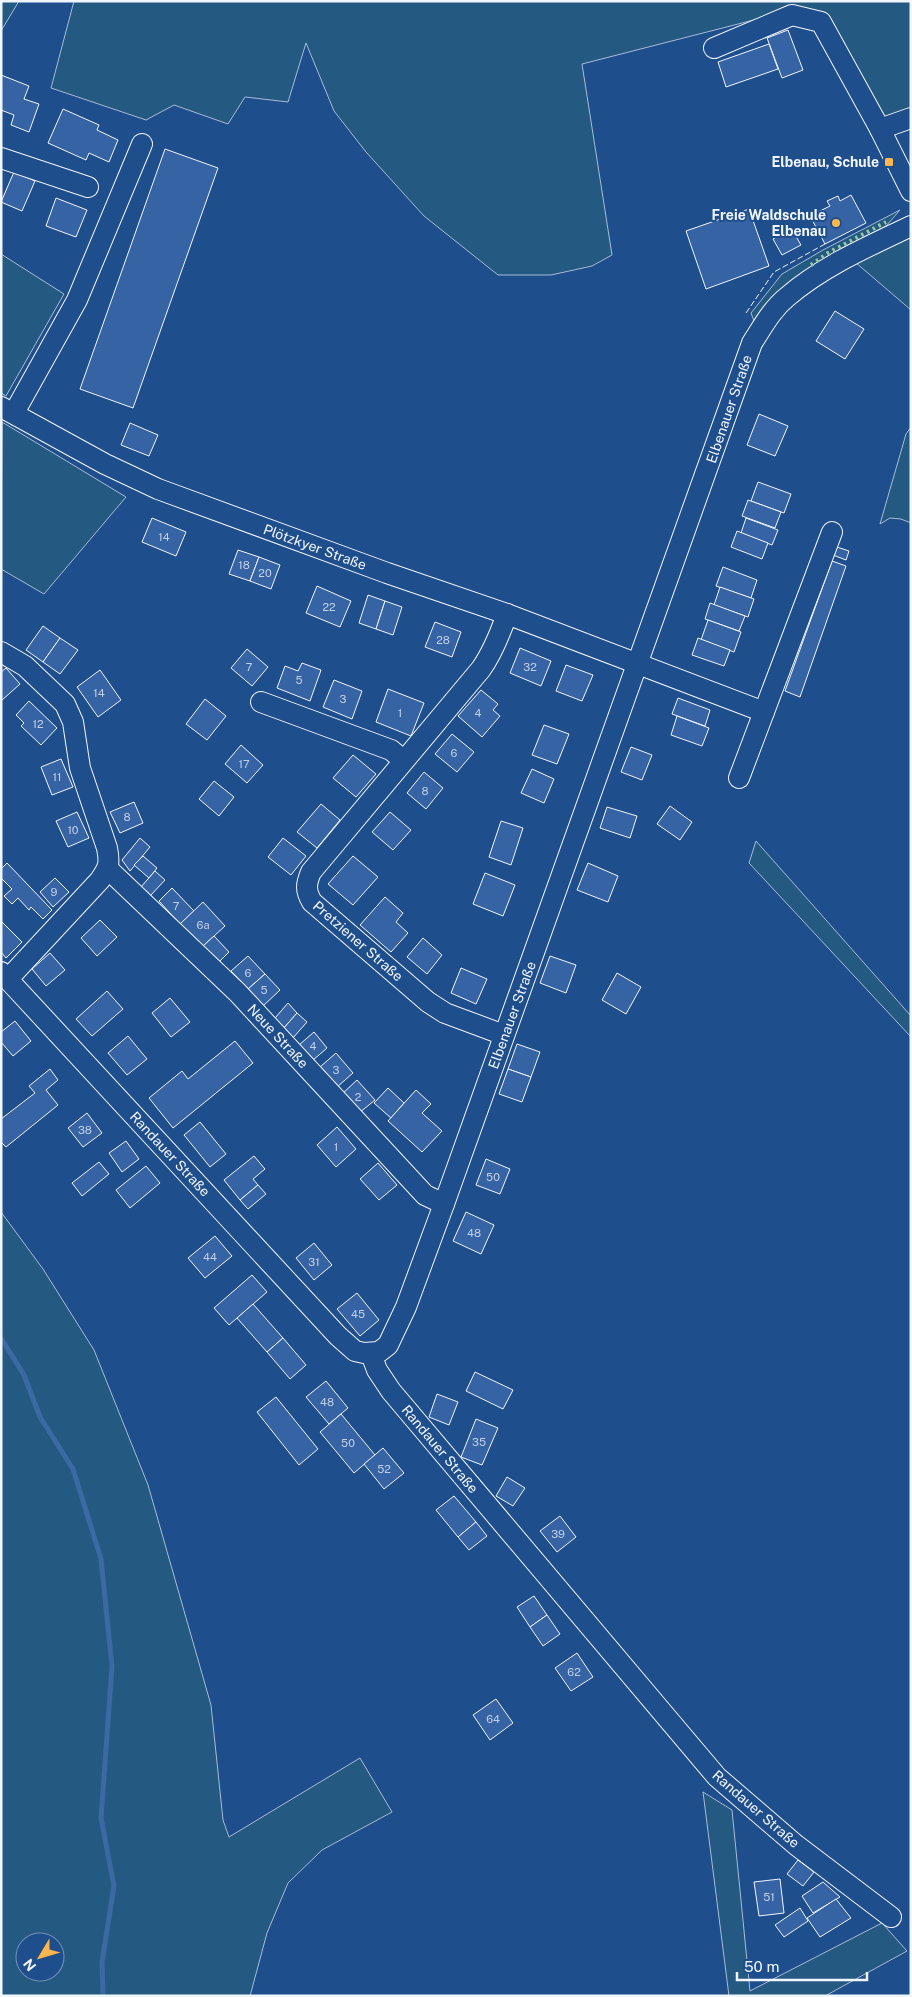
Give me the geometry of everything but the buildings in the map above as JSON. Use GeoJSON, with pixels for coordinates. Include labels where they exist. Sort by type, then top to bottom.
{"type":"FeatureCollection","features":[{"type":"Feature","properties":{"kind":"street"},"geometry":{"type":"LineString","coordinates":[[714,48],[792,15],[821,22],[880,129],[911,192]]}},
{"type":"Feature","properties":{"kind":"street"},"geometry":{"type":"LineString","coordinates":[[880,129],[911,118]]}},
{"type":"Feature","properties":{"kind":"street"},"geometry":{"type":"LineString","coordinates":[[7,410],[77,300],[142,144]]}},
{"type":"Feature","properties":{"kind":"street"},"geometry":{"type":"LineString","coordinates":[[1,158],[88,187]]}},
{"type":"Feature","properties":{"kind":"street","name":"Elbenauer Straße"},"geometry":{"type":"LineString","coordinates":[[371,1354],[384,1349],[392,1339],[444,1204],[639,664],[752,343],[770,315],[786,297],[850,255],[911,226]]}},
{"type":"Feature","properties":{"kind":"street","name":"Plötzkyer Straße"},"geometry":{"type":"LineString","coordinates":[[7,410],[105,464],[158,489],[379,570],[507,614],[639,664]]}},
{"type":"Feature","properties":{"kind":"street"},"geometry":{"type":"LineString","coordinates":[[739,778],[832,532]]}},
{"type":"Feature","properties":{"kind":"street","name":"Pretziener Straße"},"geometry":{"type":"LineString","coordinates":[[504,1035],[445,1013],[428,1002],[312,902],[306,892],[311,872],[491,656],[507,614]]}},
{"type":"Feature","properties":{"kind":"street"},"geometry":{"type":"LineString","coordinates":[[1,652],[25,666],[65,704],[73,722],[80,768],[107,848],[109,860],[108,869],[5,976]]}},
{"type":"Feature","properties":{"kind":"street"},"geometry":{"type":"LineString","coordinates":[[639,664],[764,712]]}},
{"type":"Feature","properties":{"kind":"street"},"geometry":{"type":"LineString","coordinates":[[261,702],[391,750],[403,760]]}},
{"type":"Feature","properties":{"kind":"street","name":"Neue Straße"},"geometry":{"type":"LineString","coordinates":[[108,869],[238,993],[425,1195],[444,1204]]}},
{"type":"Feature","properties":{"kind":"street","name":"Randauer Straße"},"geometry":{"type":"LineString","coordinates":[[5,976],[338,1336],[355,1351],[371,1354],[377,1370],[392,1391],[716,1777],[796,1845],[891,1916]]}},
{"type":"Feature","properties":{"kind":"shaded area"},"geometry":{"type":"Polygon","coordinates":[[[1,1],[19,1],[1,31],[1,1]]]}},
{"type":"Feature","properties":{"kind":"shaded area"},"geometry":{"type":"Polygon","coordinates":[[[74,1],[911,1],[911,113],[888,123],[824,14],[785,12],[582,64],[612,255],[592,266],[551,275],[498,275],[424,216],[366,152],[334,111],[306,43],[288,102],[245,97],[228,124],[174,105],[146,120],[51,88],[74,1]]]}},
{"type":"Feature","properties":{"kind":"shaded area"},"geometry":{"type":"Polygon","coordinates":[[[900,210],[886,226],[844,250],[768,304],[754,321],[751,313],[782,274],[823,250],[900,210]]]}},
{"type":"Feature","properties":{"kind":"shaded area"},"geometry":{"type":"Polygon","coordinates":[[[911,234],[911,310],[855,262],[911,234]]]}},
{"type":"Feature","properties":{"kind":"shaded area"},"geometry":{"type":"Polygon","coordinates":[[[1,254],[64,294],[6,396],[1,393],[1,254]]]}},
{"type":"Feature","properties":{"kind":"shaded area"},"geometry":{"type":"Polygon","coordinates":[[[2,422],[126,497],[44,594],[1,569],[2,422]]]}},
{"type":"Feature","properties":{"kind":"shaded area"},"geometry":{"type":"Polygon","coordinates":[[[911,427],[911,523],[901,519],[890,518],[880,524],[906,434],[911,427]]]}},
{"type":"Feature","properties":{"kind":"shaded area"},"geometry":{"type":"Polygon","coordinates":[[[756,841],[911,1016],[911,1037],[749,863],[756,841]]]}},
{"type":"Feature","properties":{"kind":"shaded area"},"geometry":{"type":"Polygon","coordinates":[[[1,1212],[43,1269],[94,1350],[148,1485],[211,1705],[223,1820],[229,1837],[360,1758],[392,1812],[322,1850],[288,1883],[267,1933],[250,1996],[1,1996],[1,1212]]]}},
{"type":"Feature","properties":{"kind":"shaded area"},"geometry":{"type":"Polygon","coordinates":[[[703,1792],[732,1810],[750,1991],[882,1923],[907,1951],[825,1996],[729,1996],[703,1792]]]}},
{"type":"Feature","properties":{"kind":"waterway"},"geometry":{"type":"LineString","coordinates":[[1,1338],[24,1375],[40,1417],[73,1469],[101,1559],[112,1666],[101,1818],[114,1886],[102,1962],[103,1996]]}},
{"type":"Feature","properties":{"kind":"hedge"},"geometry":{"type":"LineString","coordinates":[[811,265],[828,253],[886,222]]}},
{"type":"Feature","properties":{"kind":"fence"},"geometry":{"type":"LineString","coordinates":[[746,313],[774,272],[825,244]]}},
{"type":"Feature","properties":{"kind":"place","name":"Elbenau, Schule"},"geometry":{"type":"Point","coordinates":[889,162]}},
{"type":"Feature","properties":{"kind":"place","name":"Freie Waldschule Elbenau"},"geometry":{"type":"Point","coordinates":[836,223]}}]}
